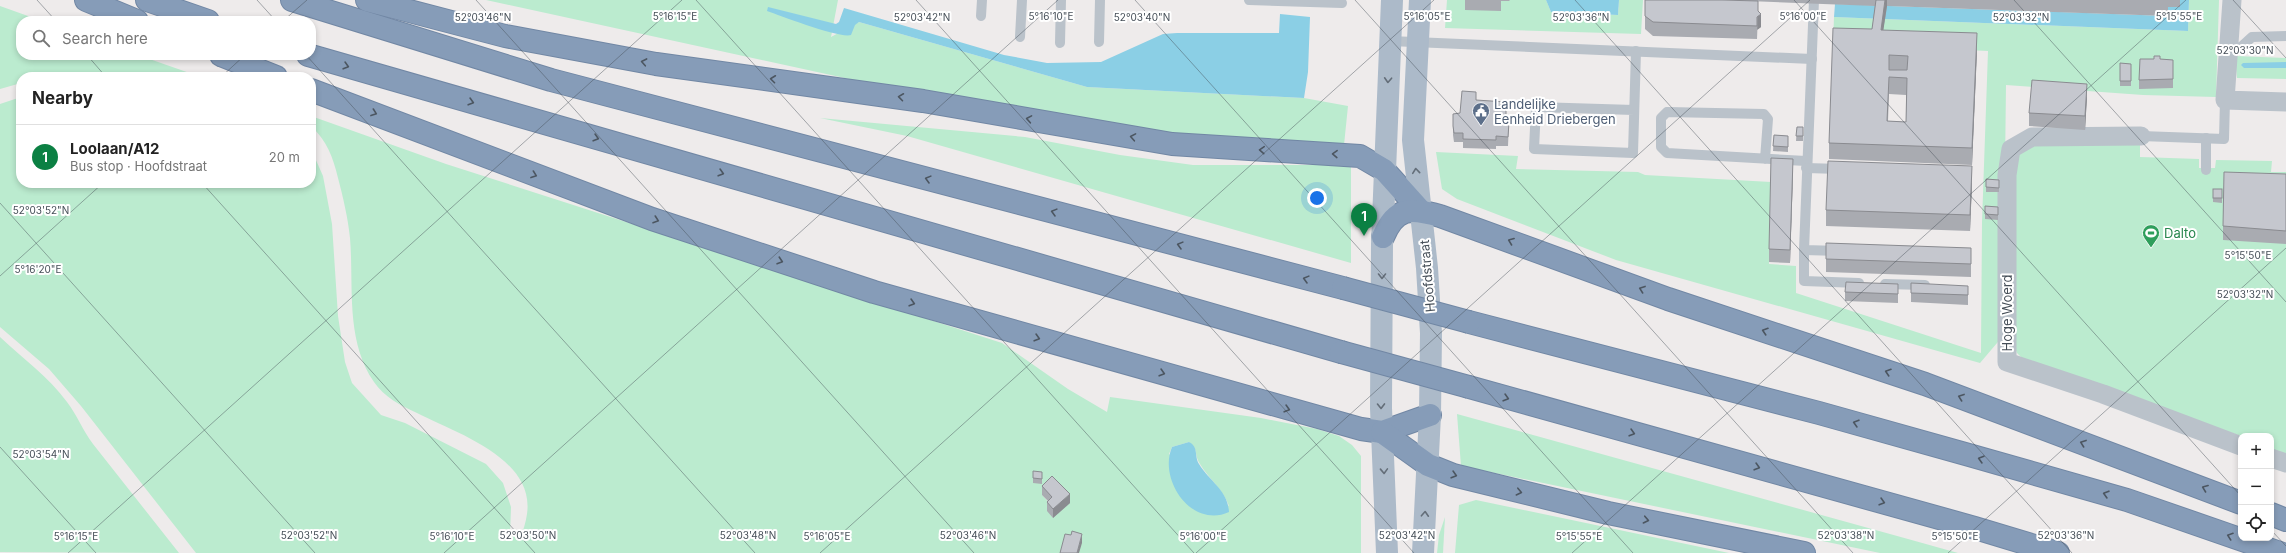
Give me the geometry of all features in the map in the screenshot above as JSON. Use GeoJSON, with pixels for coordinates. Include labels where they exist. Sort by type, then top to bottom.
{"type":"FeatureCollection","features":[{"type":"Feature","properties":{"kind":"highway"},"geometry":{"type":"LineString","coordinates":[[86,0],[125,16]]}},
{"type":"Feature","properties":{"kind":"highway"},"geometry":{"type":"LineString","coordinates":[[147,0],[193,16]]}},
{"type":"Feature","properties":{"kind":"highway"},"geometry":{"type":"LineString","coordinates":[[292,0],[559,82],[1819,413],[2127,500],[2280,553]]}},
{"type":"Feature","properties":{"kind":"highway"},"geometry":{"type":"LineString","coordinates":[[367,0],[506,36],[656,64],[923,101],[1172,144],[1360,156],[1385,148]]}},
{"type":"Feature","properties":{"kind":"highway"},"geometry":{"type":"LineString","coordinates":[[316,57],[1342,352],[1975,528],[2058,553]]}},
{"type":"Feature","properties":{"kind":"highway"},"geometry":{"type":"LineString","coordinates":[[234,60],[264,72]]}},
{"type":"Feature","properties":{"kind":"highway"},"geometry":{"type":"LineString","coordinates":[[316,92],[652,219],[874,292],[1361,429],[1382,432],[1430,416]]}},
{"type":"Feature","properties":{"kind":"highway"},"geometry":{"type":"LineString","coordinates":[[1360,156],[1384,170],[1420,210]]}},
{"type":"Feature","properties":{"kind":"highway"},"geometry":{"type":"LineString","coordinates":[[1382,237],[1388,224],[1402,212],[1420,210],[1471,226],[1668,299],[1925,384],[2238,502]]}},
{"type":"Feature","properties":{"kind":"highway"},"geometry":{"type":"LineString","coordinates":[[1382,432],[1428,465],[1442,472],[1489,485],[1608,512],[1804,553]]}},
{"type":"Feature","properties":{"kind":"highway"},"geometry":{"type":"LineString","coordinates":[[2274,515],[2286,520]]}},
{"type":"Feature","properties":{"kind":"main road"},"geometry":{"type":"LineString","coordinates":[[1387,553],[1382,432],[1382,237],[1392,0]]}},
{"type":"Feature","properties":{"kind":"main road","name":"Hoofdstraat"},"geometry":{"type":"LineString","coordinates":[[1420,0],[1413,140],[1427,268],[1431,333],[1430,416],[1423,553]]}},
{"type":"Feature","properties":{"kind":"street"},"geometry":{"type":"LineString","coordinates":[[2232,0],[2225,100],[2286,102]]}},
{"type":"Feature","properties":{"kind":"street","name":"Hoge Woerd"},"geometry":{"type":"LineString","coordinates":[[2141,136],[2032,137],[2011,149],[2007,175],[2007,362],[2103,394],[2238,445]]}},
{"type":"Feature","properties":{"kind":"street"},"geometry":{"type":"LineString","coordinates":[[2274,459],[2286,463]]}},
{"type":"Feature","properties":{"kind":"lane"},"geometry":{"type":"LineString","coordinates":[[981,16],[982,0]]}},
{"type":"Feature","properties":{"kind":"lane"},"geometry":{"type":"LineString","coordinates":[[1020,37],[1022,0]]}},
{"type":"Feature","properties":{"kind":"lane"},"geometry":{"type":"LineString","coordinates":[[1060,43],[1061,0]]}},
{"type":"Feature","properties":{"kind":"lane"},"geometry":{"type":"LineString","coordinates":[[1099,42],[1100,0]]}},
{"type":"Feature","properties":{"kind":"lane"},"geometry":{"type":"LineString","coordinates":[[1249,0],[1342,3]]}},
{"type":"Feature","properties":{"kind":"lane"},"geometry":{"type":"LineString","coordinates":[[1814,0],[1806,164],[1804,281],[1936,285]]}},
{"type":"Feature","properties":{"kind":"lane"},"geometry":{"type":"LineString","coordinates":[[2229,47],[2240,48],[2252,37],[2286,36]]}},
{"type":"Feature","properties":{"kind":"lane"},"geometry":{"type":"LineString","coordinates":[[1390,41],[1812,59]]}},
{"type":"Feature","properties":{"kind":"lane"},"geometry":{"type":"LineString","coordinates":[[1634,110],[1536,107],[1534,149],[1633,152],[1636,51]]}},
{"type":"Feature","properties":{"kind":"lane"},"geometry":{"type":"LineString","coordinates":[[2141,136],[2224,139],[2225,100]]}},
{"type":"Feature","properties":{"kind":"lane"},"geometry":{"type":"LineString","coordinates":[[1765,159],[1768,119],[1764,114],[1668,112],[1661,118],[1661,147],[1667,153],[1765,159],[1854,169]]}},
{"type":"Feature","properties":{"kind":"lane"},"geometry":{"type":"LineString","coordinates":[[2206,138],[2206,170]]}},
{"type":"Feature","properties":{"kind":"lane"},"geometry":{"type":"LineString","coordinates":[[1804,250],[1851,251]]}},
{"type":"Feature","properties":{"kind":"green space"},"geometry":{"type":"Polygon","coordinates":[[[486,0],[838,0],[831,37],[859,22],[1087,87],[1304,98],[1348,106],[1344,145],[1187,139],[863,82],[486,0]]]}},
{"type":"Feature","properties":{"kind":"green space"},"geometry":{"type":"Polygon","coordinates":[[[1447,0],[1546,0],[1551,12],[1618,15],[1619,0],[1643,0],[1641,34],[1445,28],[1447,0]]]}},
{"type":"Feature","properties":{"kind":"green space"},"geometry":{"type":"Polygon","coordinates":[[[2189,0],[2219,0],[2216,97],[2143,95],[2006,85],[2003,336],[1980,363],[1616,260],[1457,199],[1442,189],[1436,152],[1518,156],[1516,169],[1638,172],[1645,175],[1771,182],[1769,264],[1796,266],[1796,293],[1981,353],[1982,222],[1988,51],[1833,44],[1834,17],[2188,31],[2189,0]]]}},
{"type":"Feature","properties":{"kind":"green space"},"geometry":{"type":"Polygon","coordinates":[[[0,6],[28,16],[16,16],[16,60],[152,60],[187,72],[16,72],[16,84],[0,89],[0,6]]]}},
{"type":"Feature","properties":{"kind":"green space"},"geometry":{"type":"Polygon","coordinates":[[[2235,56],[2286,58],[2286,79],[2237,78],[2235,56]]]}},
{"type":"Feature","properties":{"kind":"green space"},"geometry":{"type":"Polygon","coordinates":[[[16,99],[16,188],[316,188],[316,160],[323,176],[332,224],[338,316],[345,362],[352,383],[381,415],[405,423],[486,464],[503,483],[511,507],[510,536],[521,537],[527,514],[526,494],[519,477],[506,463],[490,450],[452,429],[393,400],[378,387],[365,366],[355,331],[348,223],[336,170],[325,144],[316,131],[316,118],[446,164],[1002,343],[1068,389],[1107,412],[1110,397],[1261,418],[1317,429],[1339,436],[1352,445],[1361,456],[1361,553],[196,553],[81,406],[49,369],[0,327],[0,104],[16,99]],[[1189,442],[1172,447],[1169,454],[1229,506],[1220,489],[1200,464],[1192,445],[1189,442]],[[1042,495],[1052,506],[1069,503],[1042,495]]]}},
{"type":"Feature","properties":{"kind":"green space"},"geometry":{"type":"Polygon","coordinates":[[[820,118],[1025,137],[1120,155],[1193,165],[1351,165],[1351,263],[907,136],[820,118]]]}},
{"type":"Feature","properties":{"kind":"green space","name":"Dalto"},"geometry":{"type":"Polygon","coordinates":[[[2036,143],[2140,143],[2140,157],[2199,159],[2199,168],[2215,168],[2216,160],[2272,161],[2271,172],[2286,172],[2286,458],[2274,453],[2274,433],[2238,433],[2238,435],[2024,360],[2017,353],[2013,342],[2014,166],[2020,152],[2036,143]]]}},
{"type":"Feature","properties":{"kind":"green space"},"geometry":{"type":"Polygon","coordinates":[[[0,337],[44,376],[60,393],[71,407],[93,444],[179,553],[0,552],[0,337]]]}},
{"type":"Feature","properties":{"kind":"green space"},"geometry":{"type":"Polygon","coordinates":[[[1457,414],[1958,553],[1880,553],[1461,466],[1457,414]]]}},
{"type":"Feature","properties":{"kind":"green space"},"geometry":{"type":"Polygon","coordinates":[[[1476,500],[1729,553],[1455,553],[1459,505],[1476,500]]]}},
{"type":"Feature","properties":{"kind":"green space"},"geometry":{"type":"Polygon","coordinates":[[[1445,517],[1443,553],[1437,553],[1439,535],[1445,517]]]}},
{"type":"Feature","properties":{"kind":"water"},"geometry":{"type":"Polygon","coordinates":[[[1546,0],[1619,0],[1618,15],[1551,12],[1546,0]]]}},
{"type":"Feature","properties":{"kind":"water"},"geometry":{"type":"Polygon","coordinates":[[[2180,0],[2189,0],[2188,31],[1834,17],[1835,4],[2168,16],[2168,7],[2179,7],[2180,0]]]}},
{"type":"Feature","properties":{"kind":"water"},"geometry":{"type":"Polygon","coordinates":[[[768,7],[836,24],[839,22],[844,8],[1004,55],[1047,63],[1101,62],[1163,34],[1279,33],[1280,14],[1310,17],[1308,72],[1304,98],[1087,87],[859,22],[855,25],[851,35],[836,34],[767,11],[768,7]]]}},
{"type":"Feature","properties":{"kind":"water"},"geometry":{"type":"Polygon","coordinates":[[[2286,62],[2286,68],[2244,68],[2241,65],[2243,63],[2286,62]]]}},
{"type":"Feature","properties":{"kind":"water"},"geometry":{"type":"Polygon","coordinates":[[[1189,442],[1194,446],[1199,464],[1222,492],[1228,504],[1229,512],[1215,515],[1203,514],[1191,508],[1181,498],[1174,487],[1170,473],[1169,460],[1172,447],[1189,442]]]}},
{"type":"Feature","properties":{"kind":"building"},"geometry":{"type":"Polygon","coordinates":[[[1645,0],[1758,1],[1758,11],[1761,14],[1757,17],[1757,26],[1653,22],[1645,16],[1645,0]]]}},
{"type":"Feature","properties":{"kind":"building"},"geometry":{"type":"Polygon","coordinates":[[[1876,0],[1885,0],[1881,30],[1977,33],[1972,148],[1829,143],[1833,28],[1872,29],[1876,0]],[[1889,55],[1889,70],[1907,70],[1908,56],[1889,55]],[[1889,77],[1887,121],[1906,122],[1907,78],[1889,77]]]}},
{"type":"Feature","properties":{"kind":"building"},"geometry":{"type":"Polygon","coordinates":[[[2154,56],[2160,56],[2160,59],[2173,60],[2173,79],[2139,80],[2140,59],[2154,59],[2154,56]]]}},
{"type":"Feature","properties":{"kind":"building"},"geometry":{"type":"Polygon","coordinates":[[[2120,63],[2131,64],[2131,81],[2120,81],[2120,63]]]}},
{"type":"Feature","properties":{"kind":"building"},"geometry":{"type":"Polygon","coordinates":[[[2032,80],[2087,84],[2085,116],[2029,113],[2032,80]]]}},
{"type":"Feature","properties":{"kind":"building"},"geometry":{"type":"Polygon","coordinates":[[[1462,91],[1476,92],[1476,100],[1506,102],[1506,122],[1509,122],[1508,137],[1496,136],[1496,140],[1463,139],[1463,133],[1454,133],[1453,114],[1460,113],[1462,91]]]}},
{"type":"Feature","properties":{"kind":"building"},"geometry":{"type":"Polygon","coordinates":[[[1797,127],[1803,127],[1803,136],[1796,136],[1797,127]]]}},
{"type":"Feature","properties":{"kind":"building"},"geometry":{"type":"Polygon","coordinates":[[[1774,135],[1788,136],[1788,147],[1773,146],[1774,135]]]}},
{"type":"Feature","properties":{"kind":"building"},"geometry":{"type":"Polygon","coordinates":[[[1771,158],[1793,159],[1790,250],[1769,249],[1771,158]]]}},
{"type":"Feature","properties":{"kind":"building"},"geometry":{"type":"Polygon","coordinates":[[[1828,161],[1972,166],[1970,215],[1826,210],[1828,161]]]}},
{"type":"Feature","properties":{"kind":"building"},"geometry":{"type":"Polygon","coordinates":[[[2224,172],[2286,174],[2286,231],[2223,226],[2224,172]]]}},
{"type":"Feature","properties":{"kind":"building"},"geometry":{"type":"Polygon","coordinates":[[[1986,179],[1999,180],[1999,188],[1986,187],[1986,179]]]}},
{"type":"Feature","properties":{"kind":"building"},"geometry":{"type":"Polygon","coordinates":[[[2213,189],[2222,189],[2222,198],[2213,198],[2213,189]]]}},
{"type":"Feature","properties":{"kind":"building"},"geometry":{"type":"Polygon","coordinates":[[[1985,206],[1998,207],[1998,215],[1985,214],[1985,206]]]}},
{"type":"Feature","properties":{"kind":"building"},"geometry":{"type":"Polygon","coordinates":[[[1826,243],[1971,248],[1971,264],[1826,259],[1826,243]]]}},
{"type":"Feature","properties":{"kind":"building"},"geometry":{"type":"Polygon","coordinates":[[[1846,282],[1898,284],[1898,294],[1845,292],[1846,282]]]}},
{"type":"Feature","properties":{"kind":"building"},"geometry":{"type":"Polygon","coordinates":[[[1911,283],[1968,286],[1968,295],[1911,293],[1911,283]]]}},
{"type":"Feature","properties":{"kind":"building"},"geometry":{"type":"Polygon","coordinates":[[[1033,471],[1042,472],[1042,479],[1033,478],[1033,471]]]}},
{"type":"Feature","properties":{"kind":"building"},"geometry":{"type":"Polygon","coordinates":[[[1052,476],[1070,494],[1053,509],[1047,502],[1052,497],[1042,486],[1052,476]]]}},
{"type":"Feature","properties":{"kind":"building"},"geometry":{"type":"Polygon","coordinates":[[[1072,531],[1082,534],[1077,553],[1060,553],[1065,534],[1071,535],[1072,531]]]}},
{"type":"Feature","properties":{"kind":"place","name":"Landelijke Eenheid Driebergen"},"geometry":{"type":"Point","coordinates":[1481,126]}},
{"type":"Feature","properties":{"kind":"place","name":"Loolaan/A12"},"geometry":{"type":"Point","coordinates":[1364,236]}},
{"type":"Feature","properties":{"kind":"place","name":"Dalto"},"geometry":{"type":"Point","coordinates":[2151,248]}}]}
